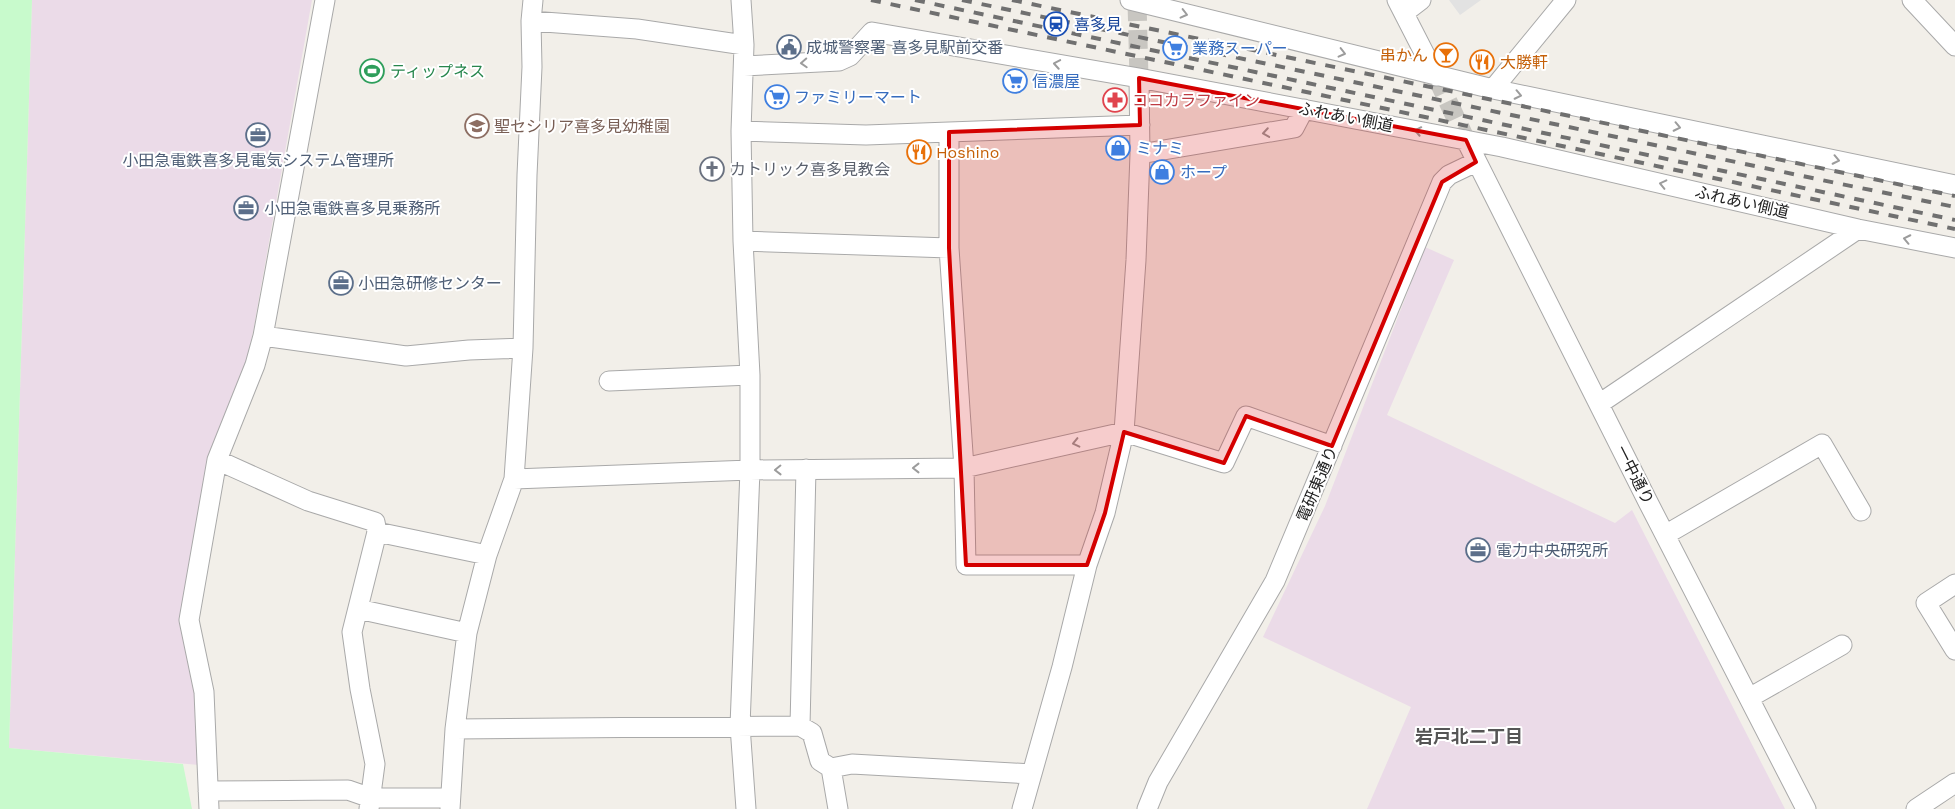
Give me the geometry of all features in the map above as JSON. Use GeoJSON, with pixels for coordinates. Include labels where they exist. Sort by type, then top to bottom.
{"type":"FeatureCollection","features":[{"type":"Feature","properties":{"kind":"street"},"geometry":{"type":"LineString","coordinates":[[325,0],[263,336],[255,365],[217,460],[189,620],[204,692],[209,800],[348,790],[370,803],[450,804],[455,729],[467,633],[487,555],[514,479],[523,348],[533,0]]}},
{"type":"Feature","properties":{"kind":"street"},"geometry":{"type":"LineString","coordinates":[[741,0],[744,45],[741,131],[743,241],[750,375],[750,470],[740,726],[746,809]]}},
{"type":"Feature","properties":{"kind":"street"},"geometry":{"type":"LineString","coordinates":[[1421,0],[1400,6],[1436,76]]}},
{"type":"Feature","properties":{"kind":"street"},"geometry":{"type":"LineString","coordinates":[[1493,89],[1566,0]]}},
{"type":"Feature","properties":{"kind":"street"},"geometry":{"type":"LineString","coordinates":[[1912,0],[1955,46]]}},
{"type":"Feature","properties":{"kind":"street"},"geometry":{"type":"LineString","coordinates":[[1134,1],[1493,89],[1955,185]]}},
{"type":"Feature","properties":{"kind":"street"},"geometry":{"type":"LineString","coordinates":[[531,21],[637,29],[744,45]]}},
{"type":"Feature","properties":{"kind":"street","name":"ふれあい側道"},"geometry":{"type":"LineString","coordinates":[[744,66],[839,61],[850,56],[872,32],[1139,78],[1466,140],[1858,229],[1955,248]]}},
{"type":"Feature","properties":{"kind":"street"},"geometry":{"type":"LineString","coordinates":[[1022,809],[1062,667],[1087,565],[1105,513],[1124,432],[1136,260],[1140,154],[1139,78]]}},
{"type":"Feature","properties":{"kind":"street"},"geometry":{"type":"LineString","coordinates":[[1140,154],[1294,128],[1304,110]]}},
{"type":"Feature","properties":{"kind":"street"},"geometry":{"type":"LineString","coordinates":[[741,131],[866,135],[1140,125]]}},
{"type":"Feature","properties":{"kind":"street"},"geometry":{"type":"LineString","coordinates":[[949,132],[949,248],[964,468],[966,565],[1087,565]]}},
{"type":"Feature","properties":{"kind":"street","name":"一中通り"},"geometry":{"type":"LineString","coordinates":[[1466,140],[1665,535],[1806,809]]}},
{"type":"Feature","properties":{"kind":"street","name":"電研東通り"},"geometry":{"type":"LineString","coordinates":[[1147,809],[1158,782],[1275,581],[1442,182],[1449,175],[1476,162]]}},
{"type":"Feature","properties":{"kind":"street"},"geometry":{"type":"LineString","coordinates":[[1599,404],[1858,229]]}},
{"type":"Feature","properties":{"kind":"street"},"geometry":{"type":"LineString","coordinates":[[743,241],[949,248]]}},
{"type":"Feature","properties":{"kind":"street"},"geometry":{"type":"LineString","coordinates":[[263,336],[406,356],[469,350],[523,348]]}},
{"type":"Feature","properties":{"kind":"street"},"geometry":{"type":"LineString","coordinates":[[609,381],[750,375]]}},
{"type":"Feature","properties":{"kind":"street"},"geometry":{"type":"LineString","coordinates":[[514,479],[750,470],[964,468],[1124,432],[1224,463],[1246,416],[1332,446]]}},
{"type":"Feature","properties":{"kind":"street"},"geometry":{"type":"LineString","coordinates":[[1665,535],[1822,444],[1861,511]]}},
{"type":"Feature","properties":{"kind":"street"},"geometry":{"type":"LineString","coordinates":[[217,460],[308,501],[375,522],[377,532],[352,632],[360,689],[375,764],[370,803]]}},
{"type":"Feature","properties":{"kind":"street"},"geometry":{"type":"LineString","coordinates":[[800,726],[806,469]]}},
{"type":"Feature","properties":{"kind":"street"},"geometry":{"type":"LineString","coordinates":[[377,532],[487,555]]}},
{"type":"Feature","properties":{"kind":"street"},"geometry":{"type":"LineString","coordinates":[[1955,584],[1926,603],[1955,650]]}},
{"type":"Feature","properties":{"kind":"street"},"geometry":{"type":"LineString","coordinates":[[358,610],[467,633]]}},
{"type":"Feature","properties":{"kind":"street"},"geometry":{"type":"LineString","coordinates":[[1748,698],[1842,645]]}},
{"type":"Feature","properties":{"kind":"street"},"geometry":{"type":"LineString","coordinates":[[455,729],[800,726],[812,733],[820,761],[831,768],[852,764],[1032,774]]}},
{"type":"Feature","properties":{"kind":"street"},"geometry":{"type":"LineString","coordinates":[[831,768],[838,809]]}},
{"type":"Feature","properties":{"kind":"street"},"geometry":{"type":"LineString","coordinates":[[1916,809],[1955,784]]}},
{"type":"Feature","properties":{"kind":"highlighted area"},"geometry":{"type":"Polygon","coordinates":[[[1139,78],[1466,140],[1476,162],[1442,182],[1332,446],[1246,416],[1224,463],[1124,432],[1105,513],[1087,565],[966,565],[949,248],[949,132],[1140,125],[1139,78]]]}},
{"type":"Feature","properties":{"kind":"shaded area"},"geometry":{"type":"Polygon","coordinates":[[[32,0],[312,0],[253,332],[246,362],[206,466],[181,617],[195,694],[199,765],[9,748],[32,0]]]}},
{"type":"Feature","properties":{"kind":"shaded area"},"geometry":{"type":"Polygon","coordinates":[[[1449,0],[1481,0],[1460,15],[1449,0]]]}},
{"type":"Feature","properties":{"kind":"shaded area","name":"電力中央研究所"},"geometry":{"type":"Polygon","coordinates":[[[1425,247],[1454,260],[1387,415],[1615,523],[1632,510],[1785,809],[1367,809],[1411,707],[1263,637],[1325,506],[1425,247]]]}},
{"type":"Feature","properties":{"kind":"green space"},"geometry":{"type":"Polygon","coordinates":[[[0,0],[32,0],[9,748],[183,764],[192,809],[0,809],[0,0]]]}},
{"type":"Feature","properties":{"kind":"tunnel"},"geometry":{"type":"LineString","coordinates":[[1137,2],[1139,78]]}},
{"type":"Feature","properties":{"kind":"tunnel"},"geometry":{"type":"LineString","coordinates":[[1436,76],[1466,140]]}},
{"type":"Feature","properties":{"kind":"railway"},"geometry":{"type":"LineString","coordinates":[[871,0],[1955,229]]}},
{"type":"Feature","properties":{"kind":"railway"},"geometry":{"type":"LineString","coordinates":[[915,0],[1955,220]]}},
{"type":"Feature","properties":{"kind":"railway"},"geometry":{"type":"LineString","coordinates":[[962,0],[1955,207]]}},
{"type":"Feature","properties":{"kind":"railway"},"geometry":{"type":"LineString","coordinates":[[1012,0],[1955,196]]}},
{"type":"Feature","properties":{"kind":"place","name":"喜多見"},"geometry":{"type":"Point","coordinates":[1056,24]}},
{"type":"Feature","properties":{"kind":"place","name":"成城警察署 喜多見駅前交番"},"geometry":{"type":"Point","coordinates":[789,47]}},
{"type":"Feature","properties":{"kind":"place","name":"業務スーパー"},"geometry":{"type":"Point","coordinates":[1175,48]}},
{"type":"Feature","properties":{"kind":"place","name":"串かん"},"geometry":{"type":"Point","coordinates":[1446,55]}},
{"type":"Feature","properties":{"kind":"place","name":"大勝軒"},"geometry":{"type":"Point","coordinates":[1482,62]}},
{"type":"Feature","properties":{"kind":"place","name":"ティップネス"},"geometry":{"type":"Point","coordinates":[372,71]}},
{"type":"Feature","properties":{"kind":"place","name":"信濃屋"},"geometry":{"type":"Point","coordinates":[1015,81]}},
{"type":"Feature","properties":{"kind":"place","name":"ファミリーマート"},"geometry":{"type":"Point","coordinates":[777,97]}},
{"type":"Feature","properties":{"kind":"place","name":"ココカラファイン"},"geometry":{"type":"Point","coordinates":[1115,100]}},
{"type":"Feature","properties":{"kind":"place","name":"聖セシリア喜多見幼稚園"},"geometry":{"type":"Point","coordinates":[477,126]}},
{"type":"Feature","properties":{"kind":"place","name":"小田急電鉄喜多見電気システム管理所"},"geometry":{"type":"Point","coordinates":[258,135]}},
{"type":"Feature","properties":{"kind":"place","name":"ミナミ"},"geometry":{"type":"Point","coordinates":[1118,148]}},
{"type":"Feature","properties":{"kind":"place","name":"Hoshino"},"geometry":{"type":"Point","coordinates":[919,152]}},
{"type":"Feature","properties":{"kind":"place","name":"カトリック喜多見教会"},"geometry":{"type":"Point","coordinates":[712,169]}},
{"type":"Feature","properties":{"kind":"place","name":"ホープ"},"geometry":{"type":"Point","coordinates":[1162,172]}},
{"type":"Feature","properties":{"kind":"place","name":"小田急電鉄喜多見乗務所"},"geometry":{"type":"Point","coordinates":[246,208]}},
{"type":"Feature","properties":{"kind":"place","name":"小田急研修センター"},"geometry":{"type":"Point","coordinates":[341,283]}},
{"type":"Feature","properties":{"kind":"place","name":"電力中央研究所"},"geometry":{"type":"Point","coordinates":[1478,550]}},
{"type":"Feature","properties":{"kind":"district","name":"岩戸北二丁目"},"geometry":{"type":"Point","coordinates":[1469,736]}}]}
